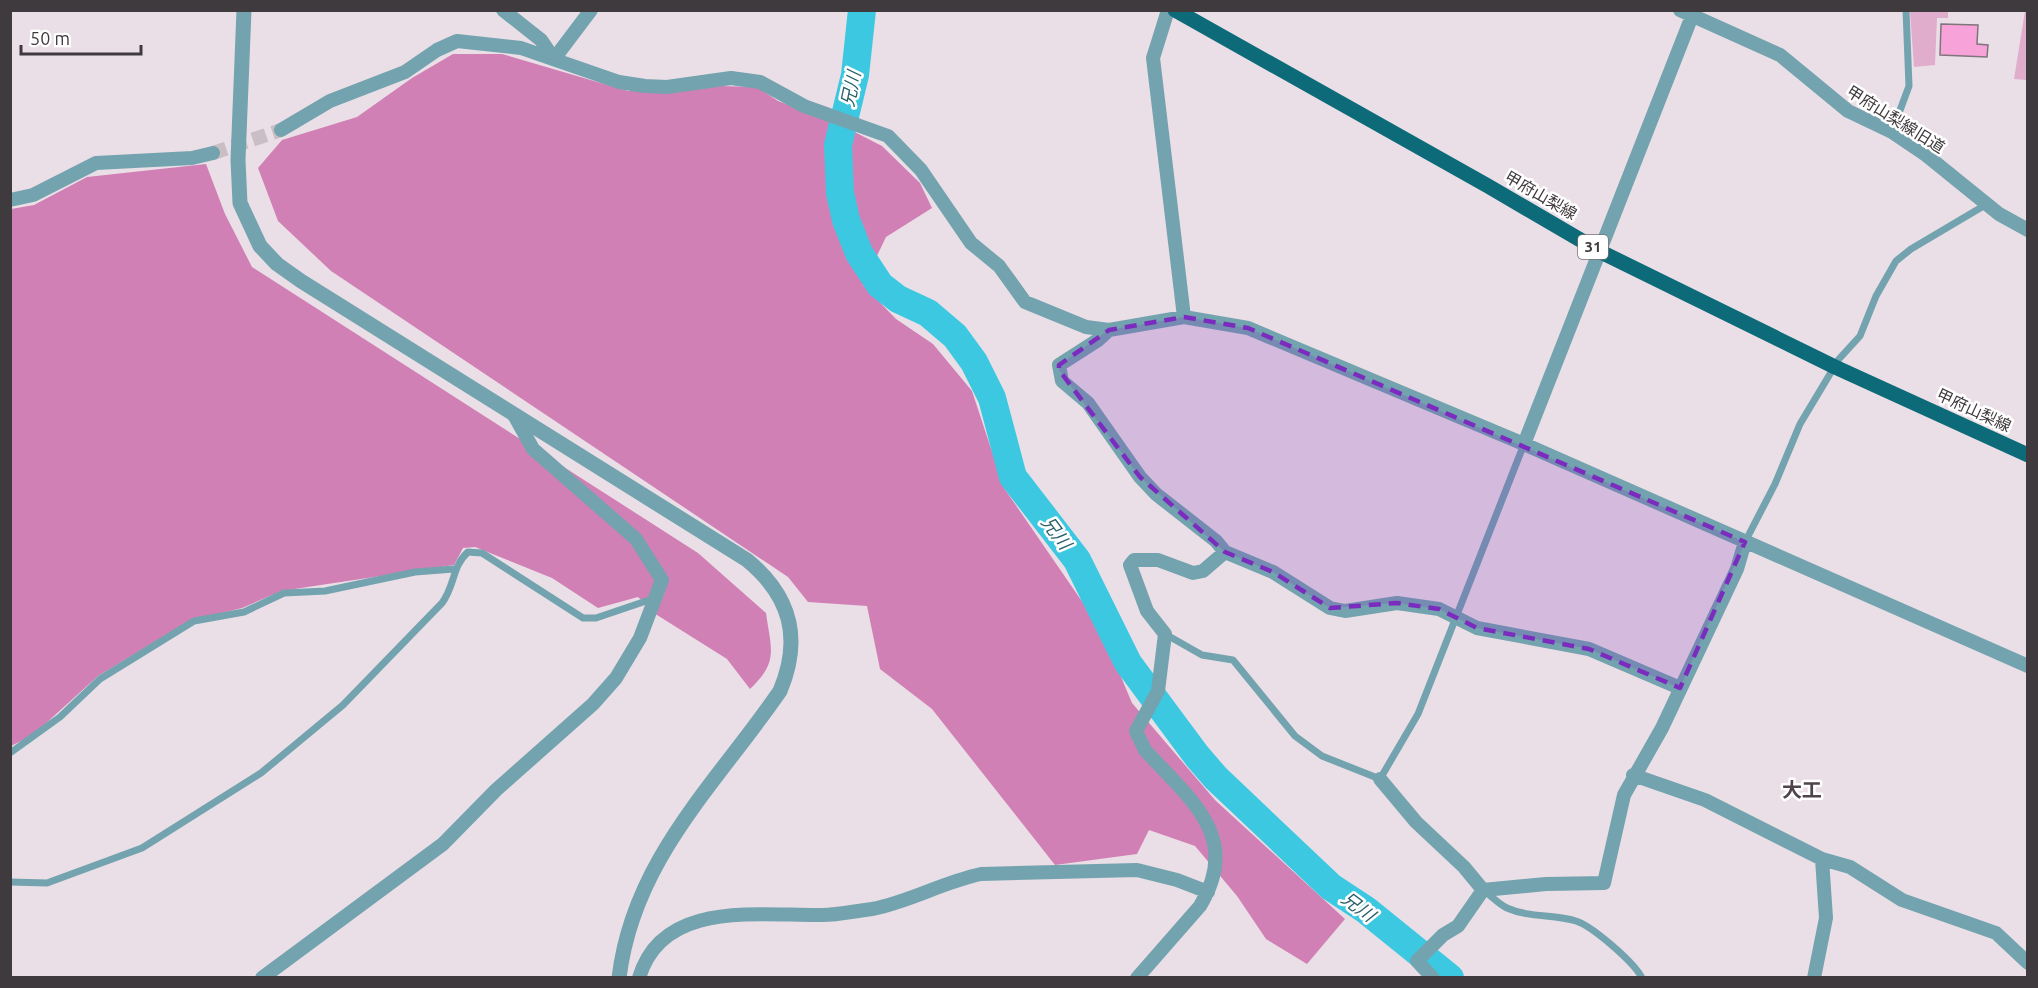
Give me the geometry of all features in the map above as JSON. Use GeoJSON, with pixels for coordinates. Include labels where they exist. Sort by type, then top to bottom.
{"type":"FeatureCollection","features":[{"type":"Feature","properties":{"kind":"main road","name":"甲府山梨線"},"geometry":{"type":"LineString","coordinates":[[1174,10],[1601,252],[1835,367],[2028,455]]}},
{"type":"Feature","properties":{"kind":"street"},"geometry":{"type":"LineString","coordinates":[[244,10],[238,160],[240,203],[260,246],[277,264],[301,281],[747,560],[770,582],[779,597],[792,634],[789,669],[780,691],[654,864],[631,925],[619,978]]}},
{"type":"Feature","properties":{"kind":"street"},"geometry":{"type":"LineString","coordinates":[[503,10],[541,40],[554,59]]}},
{"type":"Feature","properties":{"kind":"street"},"geometry":{"type":"LineString","coordinates":[[554,59],[591,10]]}},
{"type":"Feature","properties":{"kind":"street"},"geometry":{"type":"LineString","coordinates":[[1168,10],[1154,58],[1184,317]]}},
{"type":"Feature","properties":{"kind":"street"},"geometry":{"type":"LineString","coordinates":[[1524,444],[1601,252],[1686,13]]}},
{"type":"Feature","properties":{"kind":"street","name":"甲府山梨線旧道"},"geometry":{"type":"LineString","coordinates":[[1686,13],[1780,55],[1848,111],[1892,132],[1926,155],[1987,204],[2028,230]]}},
{"type":"Feature","properties":{"kind":"street"},"geometry":{"type":"LineString","coordinates":[[280,130],[330,101],[405,72],[438,50],[457,41],[521,48],[619,82],[645,86],[747,79],[760,82],[804,106],[877,130],[895,142],[921,170],[970,243],[999,266],[1025,302],[1086,327],[1109,330],[1184,317],[1248,328],[1524,444],[2028,666]]}},
{"type":"Feature","properties":{"kind":"street"},"geometry":{"type":"LineString","coordinates":[[10,200],[33,195],[96,163],[192,158],[213,153]]}},
{"type":"Feature","properties":{"kind":"street"},"geometry":{"type":"LineString","coordinates":[[1109,330],[1098,340],[1059,365],[1062,381],[1088,404],[1140,477],[1226,552],[1273,572],[1330,608],[1345,610],[1397,603],[1438,609],[1455,615],[1477,628],[1589,649],[1680,688]]}},
{"type":"Feature","properties":{"kind":"street"},"geometry":{"type":"LineString","coordinates":[[262,978],[443,844],[496,790],[593,704],[625,664],[640,638],[662,580],[636,539],[533,449],[514,415]]}},
{"type":"Feature","properties":{"kind":"street"},"geometry":{"type":"LineString","coordinates":[[1432,978],[1417,961],[1443,935],[1458,926],[1483,890],[1546,884],[1604,883],[1624,795],[1633,775],[1662,728],[1737,569],[1745,542]]}},
{"type":"Feature","properties":{"kind":"street"},"geometry":{"type":"LineString","coordinates":[[1137,978],[1200,906],[1208,892],[1216,854],[1209,825],[1145,750],[1136,731],[1158,691],[1165,634],[1147,611],[1130,565],[1134,560],[1158,560],[1193,573],[1203,571],[1226,552]]}},
{"type":"Feature","properties":{"kind":"street"},"geometry":{"type":"LineString","coordinates":[[1633,775],[1705,800],[1822,859],[1850,867],[1902,900],[1996,933],[2028,963]]}},
{"type":"Feature","properties":{"kind":"street"},"geometry":{"type":"LineString","coordinates":[[1380,779],[1416,822],[1464,867],[1483,890]]}},
{"type":"Feature","properties":{"kind":"street"},"geometry":{"type":"LineString","coordinates":[[1814,978],[1826,918],[1822,859]]}},
{"type":"Feature","properties":{"kind":"street"},"geometry":{"type":"LineString","coordinates":[[639,978],[643,964],[661,939],[696,922],[730,913],[825,915],[848,913],[886,906],[981,874],[1137,870],[1177,880],[1208,892]]}},
{"type":"Feature","properties":{"kind":"lane"},"geometry":{"type":"LineString","coordinates":[[1892,132],[1909,86],[1906,10]]}},
{"type":"Feature","properties":{"kind":"lane"},"geometry":{"type":"LineString","coordinates":[[1745,542],[1775,484],[1800,424],[1835,367],[1860,336],[1876,296],[1896,261],[1911,249],[1987,204]]}},
{"type":"Feature","properties":{"kind":"lane"},"geometry":{"type":"LineString","coordinates":[[1165,634],[1202,655],[1233,660],[1295,736],[1322,756],[1380,779],[1418,714],[1524,444]]}},
{"type":"Feature","properties":{"kind":"lane"},"geometry":{"type":"LineString","coordinates":[[10,882],[46,883],[142,848],[261,773],[343,705],[442,603],[452,587],[454,569],[468,552],[482,553],[584,618],[596,618],[657,598]]}},
{"type":"Feature","properties":{"kind":"lane"},"geometry":{"type":"LineString","coordinates":[[10,753],[60,717],[100,679],[194,621],[244,612],[284,593],[325,591],[415,572],[454,569]]}},
{"type":"Feature","properties":{"kind":"lane"},"geometry":{"type":"LineString","coordinates":[[1483,890],[1506,908],[1576,921],[1591,929],[1632,965],[1642,978]]}},
{"type":"Feature","properties":{"kind":"highlighted area"},"geometry":{"type":"Polygon","coordinates":[[[1184,317],[1248,328],[1745,542],[1680,688],[1589,649],[1477,628],[1439,609],[1397,603],[1330,608],[1273,572],[1225,552],[1140,477],[1059,370],[1059,365],[1109,330],[1184,317]]]}},
{"type":"Feature","properties":{"kind":"shaded area"},"geometry":{"type":"Polygon","coordinates":[[[1910,11],[1948,11],[1948,18],[1937,18],[1935,65],[1914,67],[1910,11]]]}},
{"type":"Feature","properties":{"kind":"shaded area"},"geometry":{"type":"Polygon","coordinates":[[[2025,11],[2028,11],[2027,80],[2014,79],[2025,11]]]}},
{"type":"Feature","properties":{"kind":"shaded area"},"geometry":{"type":"Polygon","coordinates":[[[453,54],[502,54],[628,91],[719,86],[757,87],[778,101],[835,122],[882,146],[920,183],[932,208],[886,237],[863,285],[896,319],[933,344],[972,391],[1004,488],[1101,629],[1132,703],[1215,800],[1345,919],[1307,964],[1266,939],[1237,896],[1195,846],[1149,830],[1137,854],[1055,865],[932,709],[880,669],[867,606],[808,602],[788,577],[331,271],[278,221],[258,168],[282,140],[357,117],[412,78],[453,54]]]}},
{"type":"Feature","properties":{"kind":"shaded area"},"geometry":{"type":"Polygon","coordinates":[[[206,164],[225,214],[252,267],[698,553],[766,613],[771,654],[765,671],[750,689],[727,659],[657,615],[638,597],[598,608],[552,578],[475,547],[463,548],[454,565],[281,591],[242,608],[189,621],[98,676],[33,735],[11,746],[11,209],[34,205],[87,177],[206,164]]]}},
{"type":"Feature","properties":{"kind":"building"},"geometry":{"type":"Polygon","coordinates":[[[1941,24],[1978,25],[1977,44],[1988,45],[1987,57],[1940,55],[1941,24]]]}},
{"type":"Feature","properties":{"kind":"waterway","name":"兄川"},"geometry":{"type":"LineString","coordinates":[[862,10],[855,75],[838,145],[840,193],[846,220],[859,253],[880,285],[898,299],[928,313],[955,336],[974,362],[992,398],[1013,477],[1077,560],[1128,663],[1197,756],[1216,778],[1331,887],[1366,910],[1450,978]]}},
{"type":"Feature","properties":{"kind":"tunnel"},"geometry":{"type":"LineString","coordinates":[[213,153],[281,130]]}},
{"type":"Feature","properties":{"kind":"district","name":"大工"},"geometry":{"type":"Point","coordinates":[1802,790]}}]}
